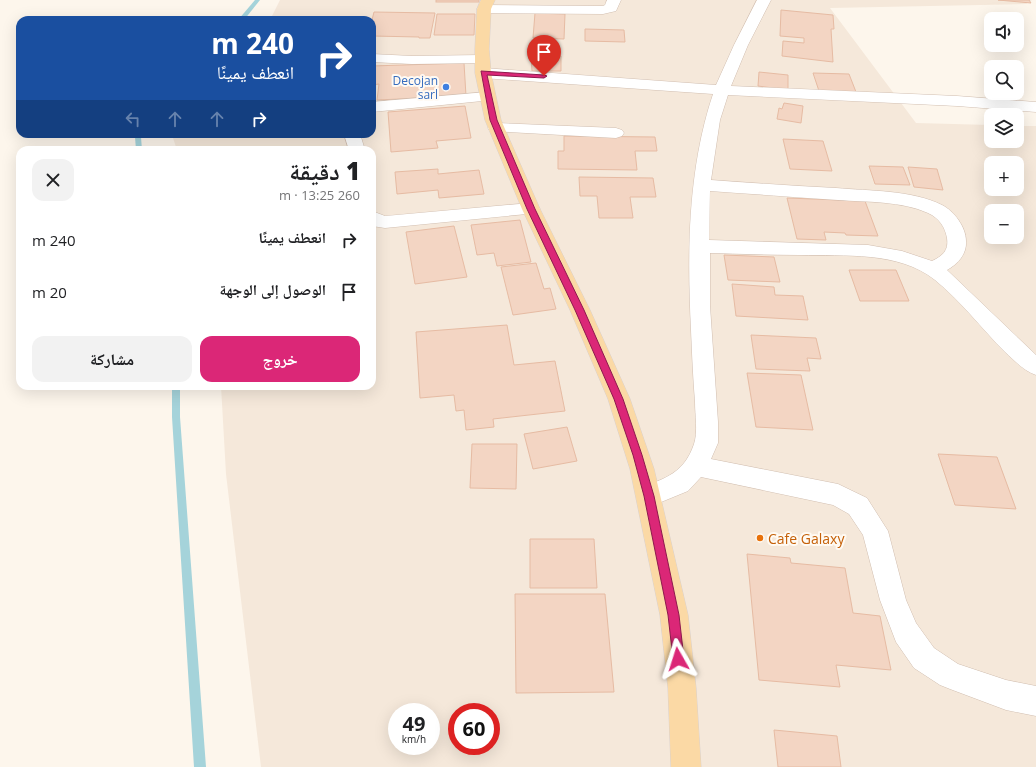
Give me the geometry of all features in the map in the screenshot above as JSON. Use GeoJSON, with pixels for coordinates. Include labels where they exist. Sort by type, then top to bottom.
{"type":"FeatureCollection","features":[{"type":"Feature","properties":{"kind":"main road"},"geometry":{"type":"LineString","coordinates":[[486,5],[483,66],[487,96],[496,128],[531,209],[580,310],[619,399],[642,469],[674,615],[682,688],[686,767]]}},
{"type":"Feature","properties":{"kind":"street"},"geometry":{"type":"LineString","coordinates":[[486,5],[603,10],[611,8],[614,0]]}},
{"type":"Feature","properties":{"kind":"street"},"geometry":{"type":"LineString","coordinates":[[649,496],[679,484],[696,466],[706,444],[708,422],[700,306],[701,185],[712,120],[722,89],[741,45],[764,0]]}},
{"type":"Feature","properties":{"kind":"street"},"geometry":{"type":"LineString","coordinates":[[376,58],[483,66],[722,89],[1036,106]]}},
{"type":"Feature","properties":{"kind":"street"},"geometry":{"type":"LineString","coordinates":[[376,108],[487,96]]}},
{"type":"Feature","properties":{"kind":"street"},"geometry":{"type":"LineString","coordinates":[[496,128],[616,133]]}},
{"type":"Feature","properties":{"kind":"street"},"geometry":{"type":"LineString","coordinates":[[701,185],[881,197],[918,203],[935,208],[946,216],[954,229],[956,251],[949,261],[933,269]]}},
{"type":"Feature","properties":{"kind":"street"},"geometry":{"type":"LineString","coordinates":[[376,221],[385,222],[531,209]]}},
{"type":"Feature","properties":{"kind":"street"},"geometry":{"type":"LineString","coordinates":[[701,246],[835,250],[902,257],[933,269],[949,282],[1036,367]]}},
{"type":"Feature","properties":{"kind":"street"},"geometry":{"type":"LineString","coordinates":[[696,466],[838,495],[858,506],[875,531],[893,600],[906,632],[924,658],[950,675],[1006,695],[1036,701]]}},
{"type":"Feature","properties":{"kind":"shaded area"},"geometry":{"type":"Polygon","coordinates":[[[280,0],[1032,0],[1026,4],[830,8],[916,123],[984,125],[984,148],[1024,148],[1024,126],[1036,126],[1036,767],[261,767],[226,474],[221,390],[376,390],[376,146],[176,146],[173,138],[376,138],[376,16],[272,16],[280,0]]]}},
{"type":"Feature","properties":{"kind":"building"},"geometry":{"type":"Polygon","coordinates":[[[436,0],[479,0],[479,2],[436,2],[436,0]]]}},
{"type":"Feature","properties":{"kind":"building"},"geometry":{"type":"Polygon","coordinates":[[[998,0],[1029,0],[1031,3],[998,0]]]}},
{"type":"Feature","properties":{"kind":"building"},"geometry":{"type":"Polygon","coordinates":[[[781,10],[833,15],[834,29],[831,29],[833,62],[782,56],[783,41],[804,43],[804,38],[780,36],[781,10]]]}},
{"type":"Feature","properties":{"kind":"building"},"geometry":{"type":"Polygon","coordinates":[[[374,12],[435,13],[430,38],[376,36],[376,16],[373,16],[374,12]]]}},
{"type":"Feature","properties":{"kind":"building"},"geometry":{"type":"Polygon","coordinates":[[[535,13],[565,14],[564,39],[533,38],[535,13]]]}},
{"type":"Feature","properties":{"kind":"building"},"geometry":{"type":"Polygon","coordinates":[[[437,14],[475,14],[474,35],[434,35],[437,14]]]}},
{"type":"Feature","properties":{"kind":"building"},"geometry":{"type":"Polygon","coordinates":[[[585,29],[624,30],[625,42],[585,41],[585,29]]]}},
{"type":"Feature","properties":{"kind":"building"},"geometry":{"type":"Polygon","coordinates":[[[531,56],[561,56],[561,71],[532,71],[531,56]]]}},
{"type":"Feature","properties":{"kind":"building"},"geometry":{"type":"Polygon","coordinates":[[[464,63],[466,96],[377,100],[379,84],[376,84],[376,66],[464,63]]]}},
{"type":"Feature","properties":{"kind":"building"},"geometry":{"type":"Polygon","coordinates":[[[759,72],[788,75],[788,90],[758,86],[759,72]]]}},
{"type":"Feature","properties":{"kind":"building"},"geometry":{"type":"Polygon","coordinates":[[[813,73],[849,74],[856,92],[819,91],[813,73]]]}},
{"type":"Feature","properties":{"kind":"building"},"geometry":{"type":"Polygon","coordinates":[[[784,103],[803,106],[801,123],[777,119],[779,108],[782,109],[784,103]]]}},
{"type":"Feature","properties":{"kind":"building"},"geometry":{"type":"Polygon","coordinates":[[[465,106],[471,138],[436,141],[438,148],[391,152],[388,112],[465,106]]]}},
{"type":"Feature","properties":{"kind":"building"},"geometry":{"type":"Polygon","coordinates":[[[564,136],[655,137],[657,151],[635,151],[637,170],[558,169],[558,151],[564,151],[564,136]]]}},
{"type":"Feature","properties":{"kind":"building"},"geometry":{"type":"Polygon","coordinates":[[[783,139],[823,141],[832,171],[790,169],[783,139]]]}},
{"type":"Feature","properties":{"kind":"building"},"geometry":{"type":"Polygon","coordinates":[[[869,166],[903,167],[910,185],[875,184],[869,166]]]}},
{"type":"Feature","properties":{"kind":"building"},"geometry":{"type":"Polygon","coordinates":[[[908,167],[937,169],[943,190],[914,187],[908,167]]]}},
{"type":"Feature","properties":{"kind":"building"},"geometry":{"type":"Polygon","coordinates":[[[438,169],[438,174],[479,170],[484,194],[439,198],[438,190],[397,194],[395,172],[438,169]]]}},
{"type":"Feature","properties":{"kind":"building"},"geometry":{"type":"Polygon","coordinates":[[[579,177],[653,178],[656,197],[630,197],[633,218],[599,218],[597,196],[580,196],[579,177]]]}},
{"type":"Feature","properties":{"kind":"building"},"geometry":{"type":"Polygon","coordinates":[[[787,198],[865,201],[878,236],[846,235],[845,233],[824,232],[826,240],[797,239],[787,198]]]}},
{"type":"Feature","properties":{"kind":"building"},"geometry":{"type":"Polygon","coordinates":[[[520,220],[531,262],[497,266],[494,253],[477,255],[471,225],[520,220]]]}},
{"type":"Feature","properties":{"kind":"building"},"geometry":{"type":"Polygon","coordinates":[[[454,226],[467,277],[415,284],[406,232],[454,226]]]}},
{"type":"Feature","properties":{"kind":"building"},"geometry":{"type":"Polygon","coordinates":[[[724,255],[774,257],[780,282],[728,280],[724,255]]]}},
{"type":"Feature","properties":{"kind":"building"},"geometry":{"type":"Polygon","coordinates":[[[536,263],[544,289],[550,288],[556,309],[513,315],[501,267],[536,263]]]}},
{"type":"Feature","properties":{"kind":"building"},"geometry":{"type":"Polygon","coordinates":[[[849,270],[896,270],[909,301],[860,301],[849,270]]]}},
{"type":"Feature","properties":{"kind":"building"},"geometry":{"type":"Polygon","coordinates":[[[732,284],[774,287],[775,295],[803,296],[808,320],[736,316],[732,284]]]}},
{"type":"Feature","properties":{"kind":"building"},"geometry":{"type":"Polygon","coordinates":[[[507,325],[514,365],[555,361],[565,411],[493,419],[494,427],[466,430],[464,410],[456,411],[454,395],[420,398],[416,332],[507,325]]]}},
{"type":"Feature","properties":{"kind":"building"},"geometry":{"type":"Polygon","coordinates":[[[751,335],[816,338],[821,359],[807,358],[810,371],[756,369],[751,335]]]}},
{"type":"Feature","properties":{"kind":"building"},"geometry":{"type":"Polygon","coordinates":[[[747,373],[801,375],[813,430],[756,427],[747,373]]]}},
{"type":"Feature","properties":{"kind":"building"},"geometry":{"type":"Polygon","coordinates":[[[567,427],[577,461],[533,469],[524,434],[567,427]]]}},
{"type":"Feature","properties":{"kind":"building"},"geometry":{"type":"Polygon","coordinates":[[[472,444],[517,444],[516,489],[470,488],[472,444]]]}},
{"type":"Feature","properties":{"kind":"building"},"geometry":{"type":"Polygon","coordinates":[[[938,454],[997,457],[1016,509],[955,505],[938,454]]]}},
{"type":"Feature","properties":{"kind":"building"},"geometry":{"type":"Polygon","coordinates":[[[530,539],[594,539],[597,588],[530,588],[530,539]]]}},
{"type":"Feature","properties":{"kind":"building"},"geometry":{"type":"Polygon","coordinates":[[[747,554],[790,558],[791,563],[845,568],[853,613],[880,616],[891,670],[836,665],[840,687],[759,680],[747,554]]]}},
{"type":"Feature","properties":{"kind":"building"},"geometry":{"type":"Polygon","coordinates":[[[515,594],[605,594],[614,692],[516,693],[515,594]]]}},
{"type":"Feature","properties":{"kind":"building"},"geometry":{"type":"Polygon","coordinates":[[[774,730],[837,736],[841,767],[778,767],[774,730]]]}},
{"type":"Feature","properties":{"kind":"waterway"},"geometry":{"type":"LineString","coordinates":[[244,16],[258,0]]}},
{"type":"Feature","properties":{"kind":"waterway"},"geometry":{"type":"LineString","coordinates":[[138,138],[139,146]]}},
{"type":"Feature","properties":{"kind":"waterway"},"geometry":{"type":"LineString","coordinates":[[176,390],[176,417],[200,767]]}},
{"type":"Feature","properties":{"kind":"place","name":"Decojan sarl"},"geometry":{"type":"Point","coordinates":[446,87]}},
{"type":"Feature","properties":{"kind":"place","name":"Cafe Galaxy"},"geometry":{"type":"Point","coordinates":[760,538]}},
{"type":"Feature","properties":{"kind":"route"},"geometry":{"type":"LineString","coordinates":[[544,76],[483,73],[486,93],[493,120],[531,209],[580,310],[619,399],[638,455],[649,496],[674,615],[678,659]]}}]}
